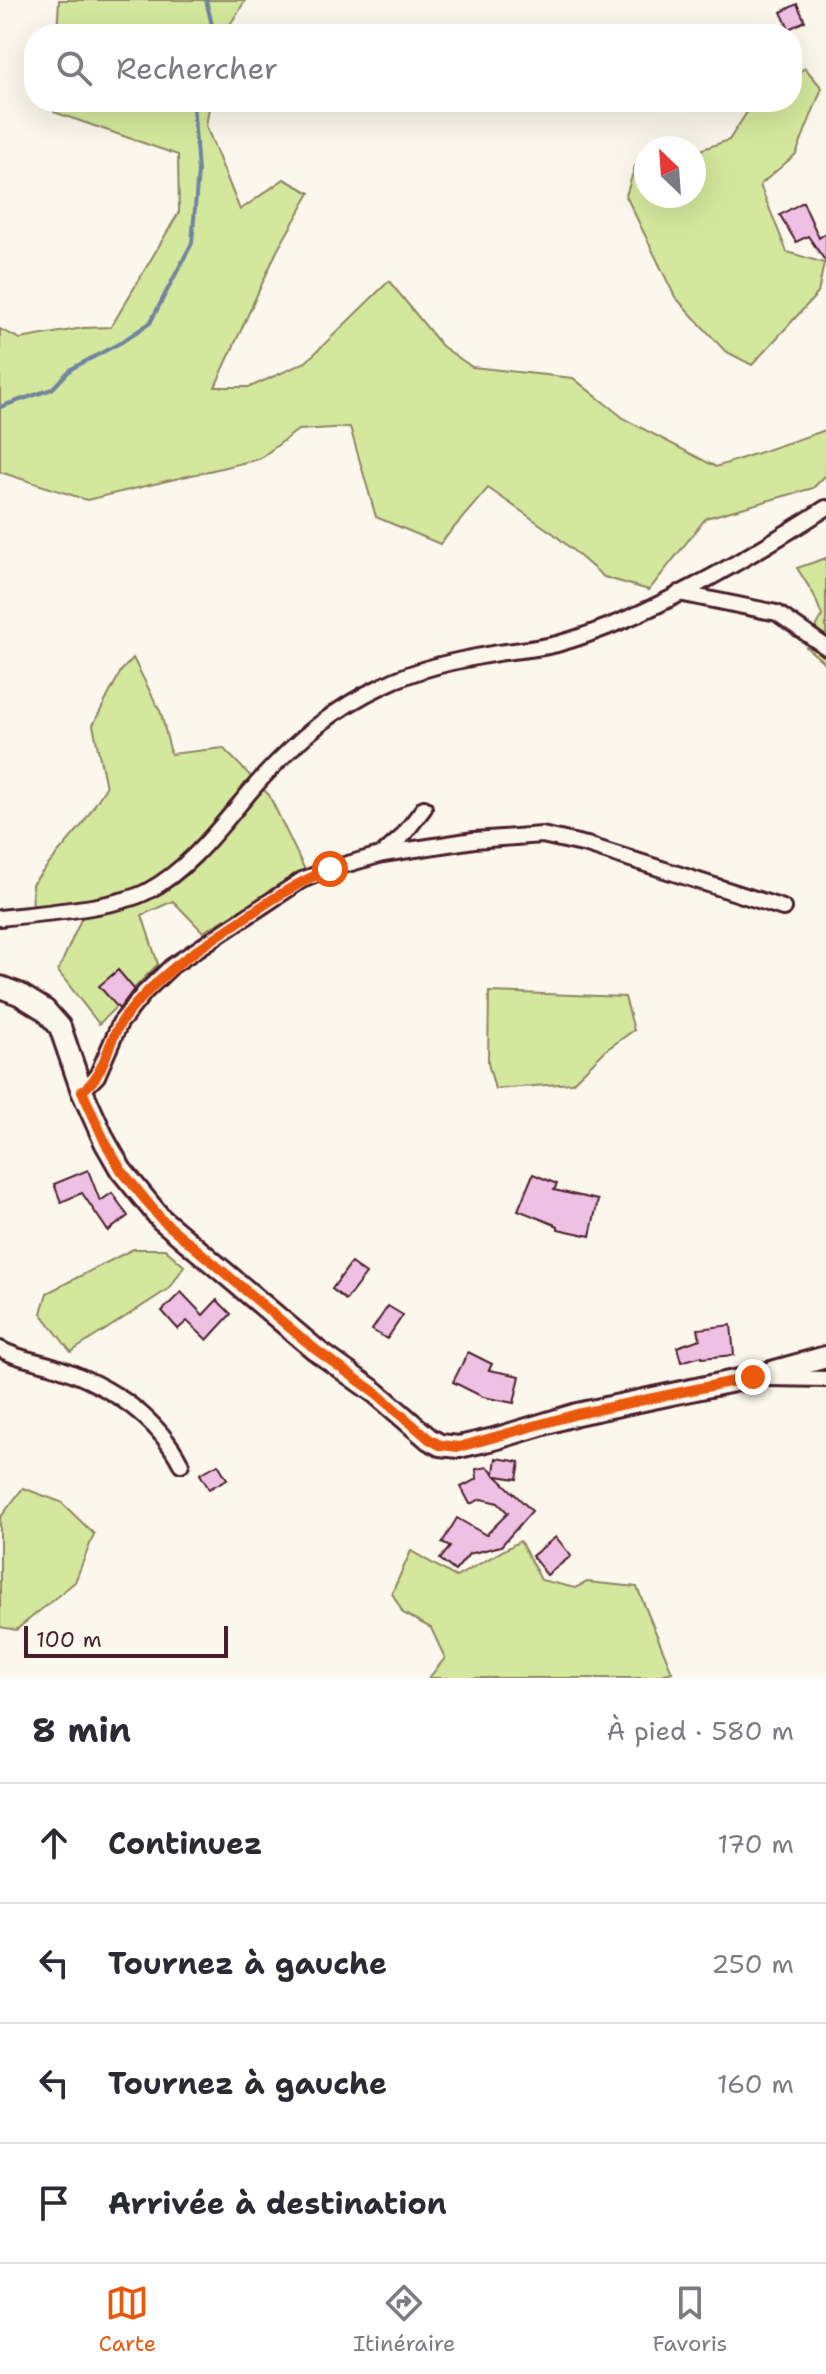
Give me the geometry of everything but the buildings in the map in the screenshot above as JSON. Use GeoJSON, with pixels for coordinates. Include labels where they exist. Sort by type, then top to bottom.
{"type":"FeatureCollection","features":[{"type":"Feature","properties":{"kind":"main road"},"geometry":{"type":"LineString","coordinates":[[0,987],[19,994],[45,1010],[60,1027],[82,1091],[105,1142],[121,1170],[161,1219],[316,1350],[440,1445],[459,1447],[577,1414],[753,1377],[826,1357]]}},
{"type":"Feature","properties":{"kind":"street"},"geometry":{"type":"LineString","coordinates":[[0,918],[68,910],[145,893],[168,879],[313,727],[331,713],[385,684],[418,671],[554,645],[582,636],[679,593],[773,542],[826,508]]}},
{"type":"Feature","properties":{"kind":"street"},"geometry":{"type":"LineString","coordinates":[[679,593],[777,613],[826,647]]}},
{"type":"Feature","properties":{"kind":"street"},"geometry":{"type":"LineString","coordinates":[[383,854],[401,838],[424,808]]}},
{"type":"Feature","properties":{"kind":"street"},"geometry":{"type":"LineString","coordinates":[[82,1091],[97,1076],[120,1023],[145,992],[172,966],[302,880],[383,854],[474,840],[542,835],[587,845],[783,908]]}},
{"type":"Feature","properties":{"kind":"street"},"geometry":{"type":"LineString","coordinates":[[0,1349],[85,1377],[109,1390],[154,1424],[171,1444],[181,1464]]}},
{"type":"Feature","properties":{"kind":"street"},"geometry":{"type":"LineString","coordinates":[[753,1377],[826,1379]]}},
{"type":"Feature","properties":{"kind":"green space"},"geometry":{"type":"Polygon","coordinates":[[[59,0],[245,1],[230,24],[58,24],[59,0]]]}},
{"type":"Feature","properties":{"kind":"green space"},"geometry":{"type":"Polygon","coordinates":[[[805,68],[822,88],[796,154],[760,185],[787,252],[824,263],[818,293],[752,365],[725,351],[675,297],[626,196],[634,169],[634,208],[706,208],[706,148],[729,140],[747,112],[802,112],[802,70],[805,68]]]}},
{"type":"Feature","properties":{"kind":"green space"},"geometry":{"type":"Polygon","coordinates":[[[54,112],[208,112],[206,126],[240,210],[284,179],[310,193],[277,251],[215,387],[250,387],[306,362],[389,281],[442,346],[472,367],[573,378],[626,420],[716,467],[826,430],[826,475],[813,488],[706,518],[649,590],[604,577],[554,534],[488,488],[440,544],[376,517],[350,427],[298,430],[259,459],[87,500],[0,472],[0,329],[20,339],[83,328],[111,327],[179,212],[178,155],[54,112]]]}},
{"type":"Feature","properties":{"kind":"green space"},"geometry":{"type":"Polygon","coordinates":[[[826,558],[826,664],[806,647],[822,616],[814,595],[797,568],[826,558]]]}},
{"type":"Feature","properties":{"kind":"green space"},"geometry":{"type":"Polygon","coordinates":[[[133,658],[161,713],[171,754],[223,748],[269,795],[306,872],[203,932],[173,901],[142,915],[158,964],[99,1024],[58,971],[90,899],[33,908],[32,884],[82,825],[106,787],[93,725],[121,671],[133,658]]]}},
{"type":"Feature","properties":{"kind":"green space"},"geometry":{"type":"Polygon","coordinates":[[[489,992],[625,997],[634,1030],[606,1050],[572,1083],[495,1089],[488,1063],[489,992]]]}},
{"type":"Feature","properties":{"kind":"green space"},"geometry":{"type":"Polygon","coordinates":[[[133,1249],[165,1249],[184,1266],[170,1288],[71,1352],[41,1313],[47,1293],[133,1249]]]}},
{"type":"Feature","properties":{"kind":"green space"},"geometry":{"type":"Polygon","coordinates":[[[23,1488],[61,1502],[94,1534],[75,1582],[16,1630],[0,1627],[0,1518],[23,1488]]]}},
{"type":"Feature","properties":{"kind":"green space"},"geometry":{"type":"Polygon","coordinates":[[[520,1541],[541,1580],[575,1588],[587,1582],[637,1587],[672,1672],[652,1678],[429,1678],[445,1658],[431,1628],[403,1613],[392,1593],[411,1551],[456,1577],[520,1541]]]}},
{"type":"Feature","properties":{"kind":"waterway"},"geometry":{"type":"LineString","coordinates":[[206,0],[212,24]]}},
{"type":"Feature","properties":{"kind":"waterway"},"geometry":{"type":"LineString","coordinates":[[0,407],[52,389],[71,369],[150,323],[192,243],[198,172],[194,112]]}},
{"type":"Feature","properties":{"kind":"route"},"geometry":{"type":"LineString","coordinates":[[330,869],[302,880],[172,966],[145,992],[120,1023],[97,1076],[82,1091],[105,1142],[139,1194],[161,1219],[316,1350],[440,1445],[459,1447],[577,1414],[753,1377]]}}]}
